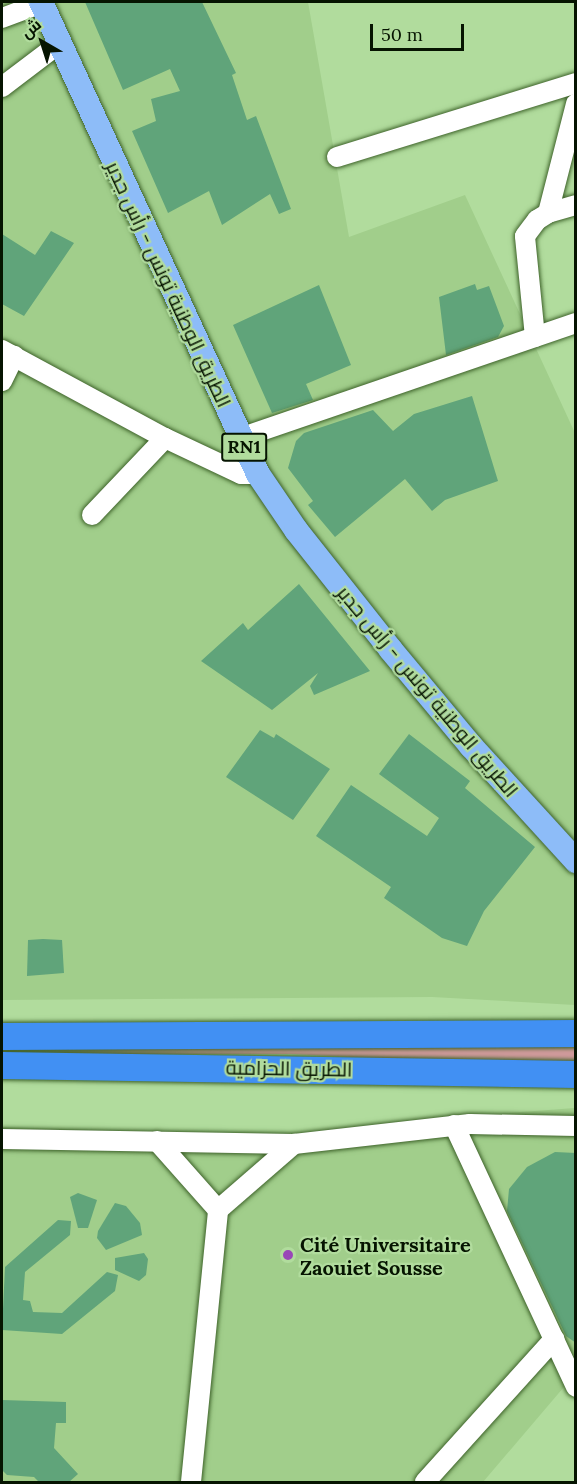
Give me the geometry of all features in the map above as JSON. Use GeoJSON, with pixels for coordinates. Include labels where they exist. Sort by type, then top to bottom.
{"type":"FeatureCollection","features":[{"type":"Feature","properties":{"kind":"highway","name":"الطريق الحزامية"},"geometry":{"type":"LineString","coordinates":[[7,1035],[576,1033]]}},
{"type":"Feature","properties":{"kind":"highway","name":"الطريق الحزامية"},"geometry":{"type":"LineString","coordinates":[[8,1066],[576,1074]]}},
{"type":"Feature","properties":{"kind":"main road","name":"الطريق الوطنية تونس - رأس جدير"},"geometry":{"type":"LineString","coordinates":[[41,2],[258,474],[296,530],[391,650],[478,754],[550,828],[576,861]]}},
{"type":"Feature","properties":{"kind":"main road","name":"الطريق الوطنية تونس - رأس جدير"},"geometry":{"type":"LineString","coordinates":[[550,828],[576,844]]}},
{"type":"Feature","properties":{"kind":"street"},"geometry":{"type":"LineString","coordinates":[[2,18],[41,2]]}},
{"type":"Feature","properties":{"kind":"street"},"geometry":{"type":"LineString","coordinates":[[2,87],[60,43]]}},
{"type":"Feature","properties":{"kind":"street"},"geometry":{"type":"LineString","coordinates":[[337,157],[576,83]]}},
{"type":"Feature","properties":{"kind":"street"},"geometry":{"type":"LineString","coordinates":[[548,213],[576,105]]}},
{"type":"Feature","properties":{"kind":"street"},"geometry":{"type":"LineString","coordinates":[[536,337],[525,236],[537,220],[548,213],[576,205]]}},
{"type":"Feature","properties":{"kind":"street"},"geometry":{"type":"LineString","coordinates":[[240,438],[576,323]]}},
{"type":"Feature","properties":{"kind":"street"},"geometry":{"type":"LineString","coordinates":[[2,381],[8,353],[165,438],[241,474],[258,474]]}},
{"type":"Feature","properties":{"kind":"street"},"geometry":{"type":"LineString","coordinates":[[92,514],[165,438]]}},
{"type":"Feature","properties":{"kind":"street"},"geometry":{"type":"LineString","coordinates":[[454,1125],[563,1344],[576,1387]]}},
{"type":"Feature","properties":{"kind":"street"},"geometry":{"type":"LineString","coordinates":[[2,1139],[294,1144],[454,1125],[576,1125]]}},
{"type":"Feature","properties":{"kind":"street"},"geometry":{"type":"LineString","coordinates":[[157,1141],[218,1210]]}},
{"type":"Feature","properties":{"kind":"street"},"geometry":{"type":"LineString","coordinates":[[191,1482],[218,1210],[294,1144]]}},
{"type":"Feature","properties":{"kind":"street"},"geometry":{"type":"LineString","coordinates":[[425,1482],[563,1344]]}},
{"type":"Feature","properties":{"kind":"shaded area"},"geometry":{"type":"Polygon","coordinates":[[[2,2],[308,2],[349,237],[465,195],[575,433],[575,1005],[432,997],[2,1000],[2,2]]]}},
{"type":"Feature","properties":{"kind":"shaded area"},"geometry":{"type":"Polygon","coordinates":[[[575,1043],[576,1068],[291,1054],[2,1054],[2,1048],[575,1043]]]}},
{"type":"Feature","properties":{"kind":"shaded area","name":"Cité Universitaire Zaouiet Sousse"},"geometry":{"type":"Polygon","coordinates":[[[575,1108],[575,1374],[483,1482],[2,1482],[2,1127],[289,1136],[442,1118],[575,1108]]]}},
{"type":"Feature","properties":{"kind":"building"},"geometry":{"type":"Polygon","coordinates":[[[85,2],[202,2],[236,73],[232,75],[247,120],[256,116],[291,209],[279,214],[270,194],[222,225],[209,191],[168,213],[132,131],[156,121],[151,99],[180,91],[170,69],[123,90],[85,2]]]}},
{"type":"Feature","properties":{"kind":"building"},"geometry":{"type":"Polygon","coordinates":[[[51,231],[74,243],[24,316],[2,304],[2,234],[35,255],[51,231]]]}},
{"type":"Feature","properties":{"kind":"building"},"geometry":{"type":"Polygon","coordinates":[[[475,284],[477,290],[489,286],[504,326],[498,337],[446,355],[439,297],[475,284]]]}},
{"type":"Feature","properties":{"kind":"building"},"geometry":{"type":"Polygon","coordinates":[[[319,285],[351,365],[306,384],[313,400],[272,413],[233,325],[319,285]]]}},
{"type":"Feature","properties":{"kind":"building"},"geometry":{"type":"Polygon","coordinates":[[[472,396],[498,481],[445,500],[432,511],[405,479],[335,537],[308,505],[313,501],[288,468],[296,441],[304,433],[373,410],[393,431],[414,414],[472,396]]]}},
{"type":"Feature","properties":{"kind":"building"},"geometry":{"type":"Polygon","coordinates":[[[299,584],[370,671],[314,695],[310,686],[318,673],[272,710],[201,661],[243,623],[248,630],[299,584]]]}},
{"type":"Feature","properties":{"kind":"building"},"geometry":{"type":"Polygon","coordinates":[[[260,730],[274,738],[276,734],[330,769],[293,820],[226,777],[260,730]]]}},
{"type":"Feature","properties":{"kind":"building"},"geometry":{"type":"Polygon","coordinates":[[[409,734],[470,781],[465,788],[535,847],[484,911],[467,946],[442,938],[384,898],[391,887],[316,836],[351,785],[427,836],[439,818],[379,774],[409,734]]]}},
{"type":"Feature","properties":{"kind":"building"},"geometry":{"type":"Polygon","coordinates":[[[28,940],[62,940],[64,973],[27,976],[28,940]]]}},
{"type":"Feature","properties":{"kind":"building"},"geometry":{"type":"Polygon","coordinates":[[[555,1152],[576,1153],[576,1343],[566,1336],[507,1211],[509,1189],[527,1167],[555,1152]]]}},
{"type":"Feature","properties":{"kind":"building"},"geometry":{"type":"Polygon","coordinates":[[[78,1193],[97,1200],[88,1228],[78,1228],[70,1197],[78,1193]]]}},
{"type":"Feature","properties":{"kind":"building"},"geometry":{"type":"Polygon","coordinates":[[[115,1203],[126,1206],[140,1223],[142,1235],[106,1250],[97,1238],[98,1231],[115,1203]]]}},
{"type":"Feature","properties":{"kind":"building"},"geometry":{"type":"Polygon","coordinates":[[[58,1220],[71,1221],[70,1235],[25,1272],[23,1300],[30,1301],[33,1312],[62,1313],[107,1272],[118,1275],[115,1291],[62,1334],[2,1330],[5,1267],[58,1220]]]}},
{"type":"Feature","properties":{"kind":"building"},"geometry":{"type":"Polygon","coordinates":[[[144,1253],[148,1259],[146,1275],[139,1281],[115,1270],[115,1258],[144,1253]]]}},
{"type":"Feature","properties":{"kind":"building"},"geometry":{"type":"Polygon","coordinates":[[[2,1400],[66,1402],[66,1423],[56,1423],[54,1448],[78,1474],[69,1482],[39,1482],[34,1477],[7,1475],[2,1470],[2,1400]]]}},
{"type":"Feature","properties":{"kind":"place","name":"Cité Universitaire Zaouiet Sousse"},"geometry":{"type":"Point","coordinates":[288,1255]}}]}
